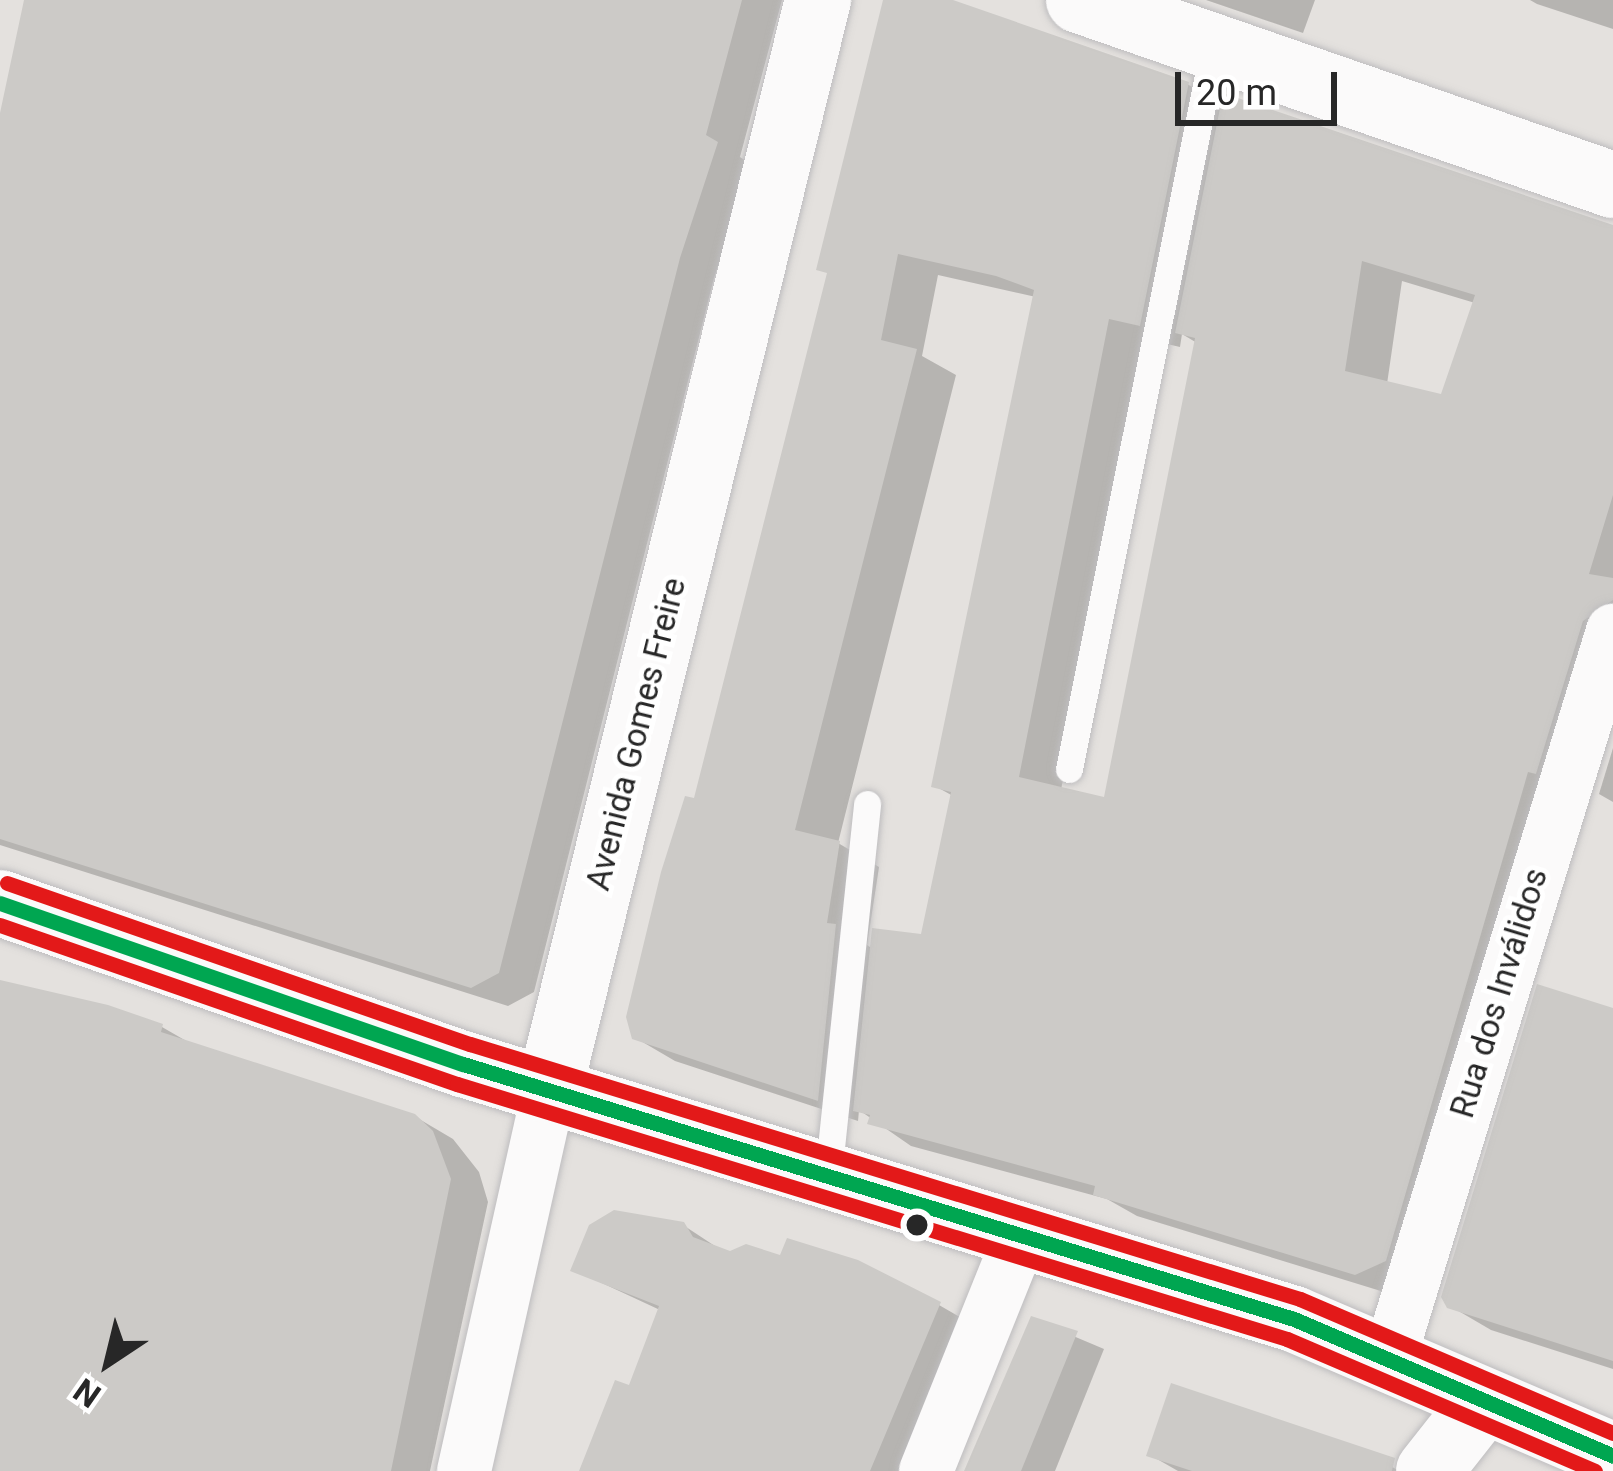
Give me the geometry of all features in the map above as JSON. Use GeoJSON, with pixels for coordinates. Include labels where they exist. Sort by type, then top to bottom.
{"type":"FeatureCollection","features":[{"type":"Feature","properties":{"kind":"street","name":"Avenida Gomes Freire"},"geometry":{"type":"LineString","coordinates":[[464,1471],[549,1091],[818,0]]}},
{"type":"Feature","properties":{"kind":"street"},"geometry":{"type":"LineString","coordinates":[[1079,0],[1613,185]]}},
{"type":"Feature","properties":{"kind":"street","name":"Rua dos Inválidos"},"geometry":{"type":"LineString","coordinates":[[1390,1356],[1613,631]]}},
{"type":"Feature","properties":{"kind":"street"},"geometry":{"type":"LineString","coordinates":[[0,903],[549,1091],[1019,1240],[1294,1318],[1390,1356],[1484,1401],[1565,1456]]}},
{"type":"Feature","properties":{"kind":"street"},"geometry":{"type":"LineString","coordinates":[[926,1471],[1019,1240]]}},
{"type":"Feature","properties":{"kind":"street"},"geometry":{"type":"LineString","coordinates":[[1429,1471],[1484,1401]]}},
{"type":"Feature","properties":{"kind":"lane"},"geometry":{"type":"LineString","coordinates":[[1069,769],[1214,46]]}},
{"type":"Feature","properties":{"kind":"lane"},"geometry":{"type":"LineString","coordinates":[[827,1180],[868,804]]}},
{"type":"Feature","properties":{"kind":"building"},"geometry":{"type":"Polygon","coordinates":[[[24,0],[742,0],[706,135],[718,142],[680,258],[499,973],[471,988],[0,839],[0,113],[24,0]]]}},
{"type":"Feature","properties":{"kind":"building"},"geometry":{"type":"Polygon","coordinates":[[[883,0],[953,0],[1189,82],[1140,326],[1109,319],[1019,777],[1104,797],[1195,338],[1175,333],[1223,93],[1613,225],[1613,495],[1589,574],[1613,578],[1613,600],[1583,621],[1536,774],[1528,772],[1386,1261],[1355,1275],[1093,1195],[1095,1186],[867,1124],[870,1115],[853,1111],[872,928],[921,934],[951,792],[931,787],[1034,290],[996,276],[898,254],[881,340],[917,349],[795,830],[840,841],[827,923],[836,924],[818,1101],[632,1039],[626,1017],[661,872],[685,796],[694,798],[827,273],[816,270],[883,0]],[[1362,261],[1345,371],[1441,394],[1475,295],[1362,261]]]}},
{"type":"Feature","properties":{"kind":"building"},"geometry":{"type":"Polygon","coordinates":[[[0,980],[108,1005],[163,1024],[161,1032],[415,1114],[433,1131],[451,1179],[391,1471],[0,1471],[0,980]]]}},
{"type":"Feature","properties":{"kind":"building"},"geometry":{"type":"Polygon","coordinates":[[[1537,984],[1613,1008],[1613,1361],[1447,1308],[1441,1297],[1537,984]]]}},
{"type":"Feature","properties":{"kind":"building"},"geometry":{"type":"Polygon","coordinates":[[[614,1210],[684,1222],[693,1237],[730,1251],[746,1244],[780,1255],[787,1238],[858,1260],[941,1302],[870,1471],[579,1471],[615,1380],[629,1385],[659,1306],[570,1271],[589,1225],[614,1210]]]}},
{"type":"Feature","properties":{"kind":"building"},"geometry":{"type":"Polygon","coordinates":[[[1031,1316],[1078,1331],[1021,1471],[964,1471],[1031,1316]]]}},
{"type":"Feature","properties":{"kind":"building"},"geometry":{"type":"Polygon","coordinates":[[[1171,1383],[1395,1458],[1392,1471],[1192,1471],[1146,1456],[1171,1383]]]}},
{"type":"Feature","properties":{"kind":"transit line"},"geometry":{"type":"LineString","coordinates":[[7,883],[470,1044],[1300,1299],[1613,1433]]}},
{"type":"Feature","properties":{"kind":"transit line"},"geometry":{"type":"LineString","coordinates":[[0,903],[463,1064],[1294,1319],[1613,1456]]}},
{"type":"Feature","properties":{"kind":"transit line"},"geometry":{"type":"LineString","coordinates":[[0,925],[457,1084],[1287,1339],[1595,1471]]}}]}
